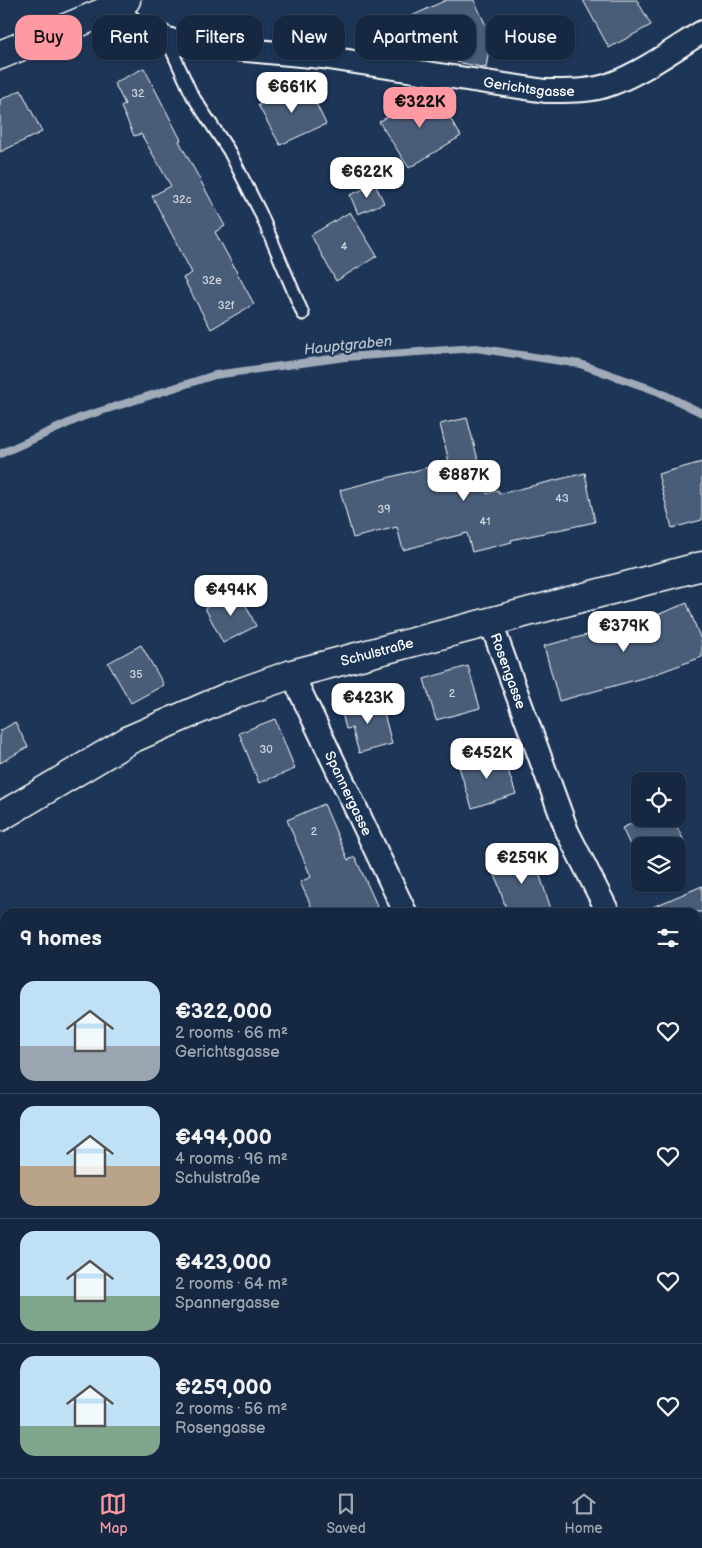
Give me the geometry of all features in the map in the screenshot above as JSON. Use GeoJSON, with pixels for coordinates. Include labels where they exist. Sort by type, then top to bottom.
{"type":"FeatureCollection","features":[{"type":"Feature","properties":{"kind":"street","name":"Gerichtsgasse"},"geometry":{"type":"LineString","coordinates":[[120,4],[128,15]]}},
{"type":"Feature","properties":{"kind":"street"},"geometry":{"type":"LineString","coordinates":[[0,55],[120,4]]}},
{"type":"Feature","properties":{"kind":"street","name":"Gerichtsgasse"},"geometry":{"type":"LineString","coordinates":[[167,40],[191,45],[322,57],[554,91],[580,91],[610,85],[637,72],[702,32]]}},
{"type":"Feature","properties":{"kind":"street","name":"Schulstraße"},"geometry":{"type":"LineString","coordinates":[[0,817],[131,739],[230,696],[292,674],[702,566]]}},
{"type":"Feature","properties":{"kind":"street","name":"Rosengasse"},"geometry":{"type":"LineString","coordinates":[[491,623],[567,830],[606,908]]}},
{"type":"Feature","properties":{"kind":"street","name":"Spannergasse"},"geometry":{"type":"LineString","coordinates":[[292,674],[403,908]]}},
{"type":"Feature","properties":{"kind":"lane"},"geometry":{"type":"LineString","coordinates":[[167,40],[192,95],[229,151],[242,177],[303,314]]}},
{"type":"Feature","properties":{"kind":"building"},"geometry":{"type":"Polygon","coordinates":[[[446,0],[474,0],[486,25],[486,68],[457,62],[457,60],[476,60],[476,15],[414,15],[446,0]]]}},
{"type":"Feature","properties":{"kind":"building"},"geometry":{"type":"Polygon","coordinates":[[[583,0],[637,0],[651,25],[609,48],[583,0]]]}},
{"type":"Feature","properties":{"kind":"building"},"geometry":{"type":"Polygon","coordinates":[[[144,68],[181,140],[179,141],[225,226],[215,232],[254,304],[211,329],[183,278],[192,273],[152,196],[171,186],[141,134],[134,136],[121,107],[125,104],[114,83],[144,68]]]}},
{"type":"Feature","properties":{"kind":"building"},"geometry":{"type":"Polygon","coordinates":[[[305,81],[326,124],[280,145],[258,105],[305,81]]]}},
{"type":"Feature","properties":{"kind":"building"},"geometry":{"type":"Polygon","coordinates":[[[432,89],[461,136],[409,168],[379,122],[432,89]]]}},
{"type":"Feature","properties":{"kind":"building"},"geometry":{"type":"Polygon","coordinates":[[[21,90],[42,132],[0,152],[0,100],[21,90]]]}},
{"type":"Feature","properties":{"kind":"building"},"geometry":{"type":"Polygon","coordinates":[[[375,184],[384,203],[358,214],[350,195],[375,184]]]}},
{"type":"Feature","properties":{"kind":"building"},"geometry":{"type":"Polygon","coordinates":[[[350,212],[377,256],[336,281],[311,235],[350,212]]]}},
{"type":"Feature","properties":{"kind":"building"},"geometry":{"type":"Polygon","coordinates":[[[467,418],[487,494],[498,490],[499,494],[585,473],[595,522],[511,540],[512,542],[472,552],[467,533],[403,550],[397,527],[353,538],[340,490],[449,462],[440,424],[467,418]]]}},
{"type":"Feature","properties":{"kind":"building"},"geometry":{"type":"Polygon","coordinates":[[[702,462],[702,520],[672,528],[658,474],[702,462]]]}},
{"type":"Feature","properties":{"kind":"building"},"geometry":{"type":"Polygon","coordinates":[[[239,591],[256,626],[223,643],[205,608],[239,591]]]}},
{"type":"Feature","properties":{"kind":"building"},"geometry":{"type":"Polygon","coordinates":[[[687,603],[702,643],[702,657],[650,676],[559,701],[544,646],[618,627],[619,630],[687,603]]]}},
{"type":"Feature","properties":{"kind":"building"},"geometry":{"type":"Polygon","coordinates":[[[141,645],[164,685],[131,703],[108,663],[141,645]]]}},
{"type":"Feature","properties":{"kind":"building"},"geometry":{"type":"Polygon","coordinates":[[[468,666],[480,708],[436,720],[424,679],[468,666]]]}},
{"type":"Feature","properties":{"kind":"building"},"geometry":{"type":"Polygon","coordinates":[[[380,698],[392,744],[359,753],[352,728],[346,729],[341,709],[380,698]]]}},
{"type":"Feature","properties":{"kind":"building"},"geometry":{"type":"Polygon","coordinates":[[[275,719],[295,769],[259,783],[239,733],[275,719]]]}},
{"type":"Feature","properties":{"kind":"building"},"geometry":{"type":"Polygon","coordinates":[[[15,722],[28,747],[0,763],[0,731],[15,722]]]}},
{"type":"Feature","properties":{"kind":"building"},"geometry":{"type":"Polygon","coordinates":[[[502,752],[516,794],[472,808],[459,767],[502,752]]]}},
{"type":"Feature","properties":{"kind":"building"},"geometry":{"type":"Polygon","coordinates":[[[324,804],[348,860],[355,857],[378,908],[312,908],[300,882],[311,877],[287,820],[324,804]]]}},
{"type":"Feature","properties":{"kind":"building"},"geometry":{"type":"Polygon","coordinates":[[[631,824],[631,827],[677,827],[682,837],[631,837],[631,847],[622,828],[631,824]]]}},
{"type":"Feature","properties":{"kind":"building"},"geometry":{"type":"Polygon","coordinates":[[[532,852],[551,908],[506,908],[492,865],[532,852]]]}},
{"type":"Feature","properties":{"kind":"building"},"geometry":{"type":"Polygon","coordinates":[[[702,886],[702,908],[650,908],[702,886]]]}},
{"type":"Feature","properties":{"kind":"waterway","name":"Hauptgraben"},"geometry":{"type":"LineString","coordinates":[[0,454],[82,417],[215,375],[345,357],[476,348],[580,364],[657,391],[702,413]]}}]}
